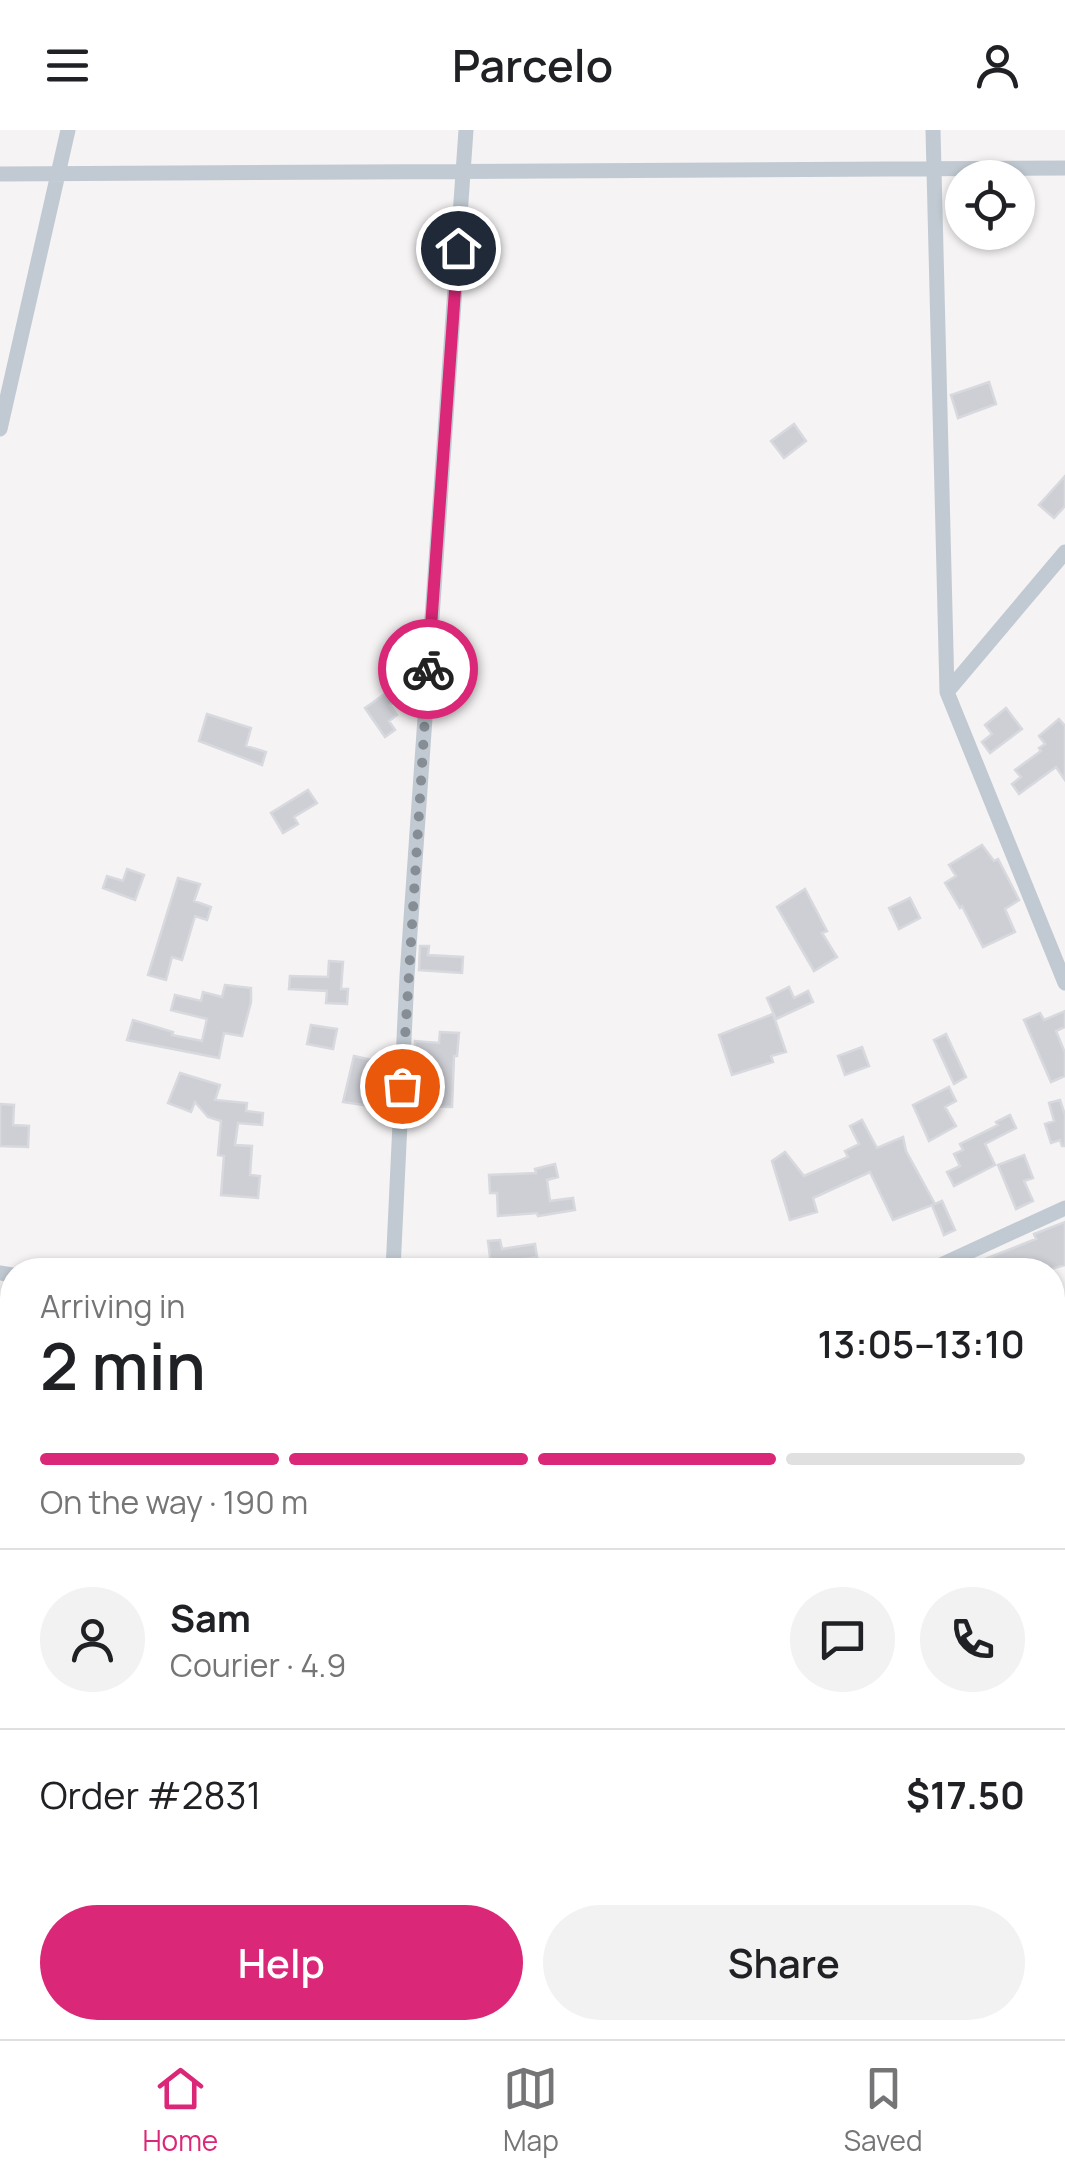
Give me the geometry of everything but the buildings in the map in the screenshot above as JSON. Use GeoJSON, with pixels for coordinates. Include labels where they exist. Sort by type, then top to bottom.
{"type":"FeatureCollection","features":[{"type":"Feature","properties":{"kind":"street"},"geometry":{"type":"LineString","coordinates":[[0,429],[68,130]]}},
{"type":"Feature","properties":{"kind":"street"},"geometry":{"type":"LineString","coordinates":[[394,1258],[406,976],[466,130]]}},
{"type":"Feature","properties":{"kind":"street"},"geometry":{"type":"LineString","coordinates":[[932,130],[947,692],[1065,983]]}},
{"type":"Feature","properties":{"kind":"street"},"geometry":{"type":"LineString","coordinates":[[0,174],[1065,168]]}},
{"type":"Feature","properties":{"kind":"street"},"geometry":{"type":"LineString","coordinates":[[947,692],[1065,552]]}},
{"type":"Feature","properties":{"kind":"street"},"geometry":{"type":"LineString","coordinates":[[956,1258],[1065,1208]]}},
{"type":"Feature","properties":{"kind":"way so far"},"geometry":{"type":"LineString","coordinates":[[402,1086],[428,669]]}},
{"type":"Feature","properties":{"kind":"route"},"geometry":{"type":"LineString","coordinates":[[428,669],[458,248]]}}]}
